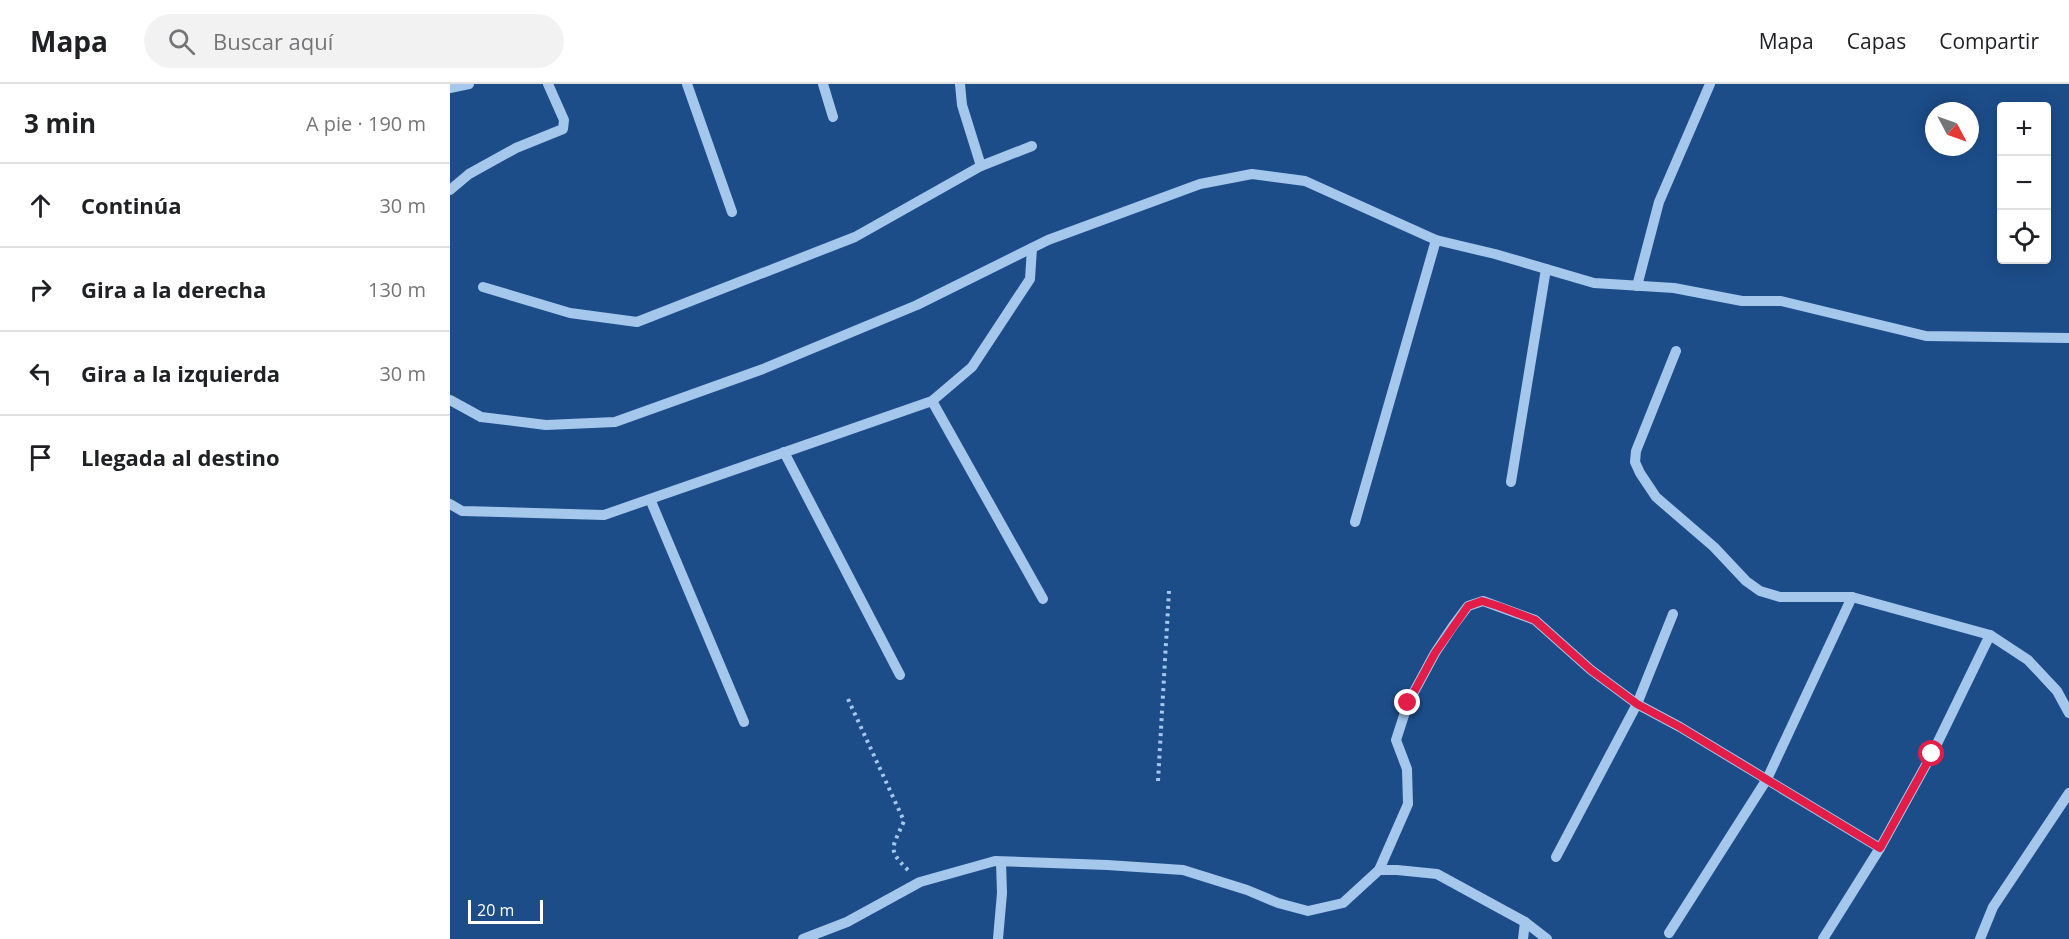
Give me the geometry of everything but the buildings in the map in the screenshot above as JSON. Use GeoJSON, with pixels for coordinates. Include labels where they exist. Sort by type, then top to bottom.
{"type":"FeatureCollection","features":[{"type":"Feature","properties":{"kind":"street"},"geometry":{"type":"LineString","coordinates":[[450,88],[469,84]]}},
{"type":"Feature","properties":{"kind":"street"},"geometry":{"type":"LineString","coordinates":[[450,190],[469,174],[516,148],[563,129],[564,120],[548,84]]}},
{"type":"Feature","properties":{"kind":"street"},"geometry":{"type":"LineString","coordinates":[[687,84],[732,212]]}},
{"type":"Feature","properties":{"kind":"street"},"geometry":{"type":"LineString","coordinates":[[823,84],[833,117]]}},
{"type":"Feature","properties":{"kind":"street"},"geometry":{"type":"LineString","coordinates":[[960,84],[963,105],[981,166]]}},
{"type":"Feature","properties":{"kind":"street"},"geometry":{"type":"LineString","coordinates":[[1637,286],[1659,202],[1710,84]]}},
{"type":"Feature","properties":{"kind":"street"},"geometry":{"type":"LineString","coordinates":[[483,287],[570,313],[637,322],[855,237],[981,166],[1032,146]]}},
{"type":"Feature","properties":{"kind":"street"},"geometry":{"type":"LineString","coordinates":[[450,400],[482,417],[546,425],[615,422],[763,369],[917,305],[1032,248],[1200,184],[1252,174],[1305,181],[1436,240],[1594,283],[1674,288],[1742,301],[1781,302],[1926,336],[2069,338]]}},
{"type":"Feature","properties":{"kind":"street"},"geometry":{"type":"LineString","coordinates":[[1355,522],[1436,240]]}},
{"type":"Feature","properties":{"kind":"street"},"geometry":{"type":"LineString","coordinates":[[450,504],[462,511],[604,515],[932,401],[972,367],[1030,279],[1032,248]]}},
{"type":"Feature","properties":{"kind":"street"},"geometry":{"type":"LineString","coordinates":[[1511,482],[1546,269]]}},
{"type":"Feature","properties":{"kind":"street"},"geometry":{"type":"LineString","coordinates":[[1676,351],[1636,451],[1635,462],[1656,497],[1714,547],[1746,581],[1760,591],[1780,597],[1852,597],[1990,635],[2028,660],[2057,691],[2069,713]]}},
{"type":"Feature","properties":{"kind":"street"},"geometry":{"type":"LineString","coordinates":[[932,401],[1043,599]]}},
{"type":"Feature","properties":{"kind":"street"},"geometry":{"type":"LineString","coordinates":[[784,452],[900,675]]}},
{"type":"Feature","properties":{"kind":"street"},"geometry":{"type":"LineString","coordinates":[[650,498],[744,722]]}},
{"type":"Feature","properties":{"kind":"street"},"geometry":{"type":"LineString","coordinates":[[1670,933],[1767,779],[1852,597]]}},
{"type":"Feature","properties":{"kind":"street"},"geometry":{"type":"LineString","coordinates":[[803,939],[847,921],[920,882],[994,861],[1183,870],[1308,911],[1343,903],[1379,870],[1408,804],[1407,769],[1396,740],[1408,703],[1435,653],[1468,606],[1482,601],[1535,620],[1591,670],[1637,704],[1880,848]]}},
{"type":"Feature","properties":{"kind":"street"},"geometry":{"type":"LineString","coordinates":[[1556,857],[1637,704],[1673,614]]}},
{"type":"Feature","properties":{"kind":"street"},"geometry":{"type":"LineString","coordinates":[[1823,939],[1880,848],[1932,754],[1990,635]]}},
{"type":"Feature","properties":{"kind":"street"},"geometry":{"type":"LineString","coordinates":[[1980,939],[1993,907],[2069,793]]}},
{"type":"Feature","properties":{"kind":"street"},"geometry":{"type":"LineString","coordinates":[[998,939],[1002,893],[1001,862]]}},
{"type":"Feature","properties":{"kind":"street"},"geometry":{"type":"LineString","coordinates":[[1379,870],[1437,874],[1525,922],[1547,939]]}},
{"type":"Feature","properties":{"kind":"street"},"geometry":{"type":"LineString","coordinates":[[1523,939],[1525,922]]}},
{"type":"Feature","properties":{"kind":"path"},"geometry":{"type":"LineString","coordinates":[[1158,781],[1169,591]]}},
{"type":"Feature","properties":{"kind":"path"},"geometry":{"type":"LineString","coordinates":[[848,699],[903,821],[893,846],[894,857],[920,882]]}},
{"type":"Feature","properties":{"kind":"route"},"geometry":{"type":"LineString","coordinates":[[1408,703],[1435,653],[1453,626],[1468,606],[1482,601],[1535,620],[1591,670],[1637,704],[1680,727],[1880,848],[1932,754]]}}]}
